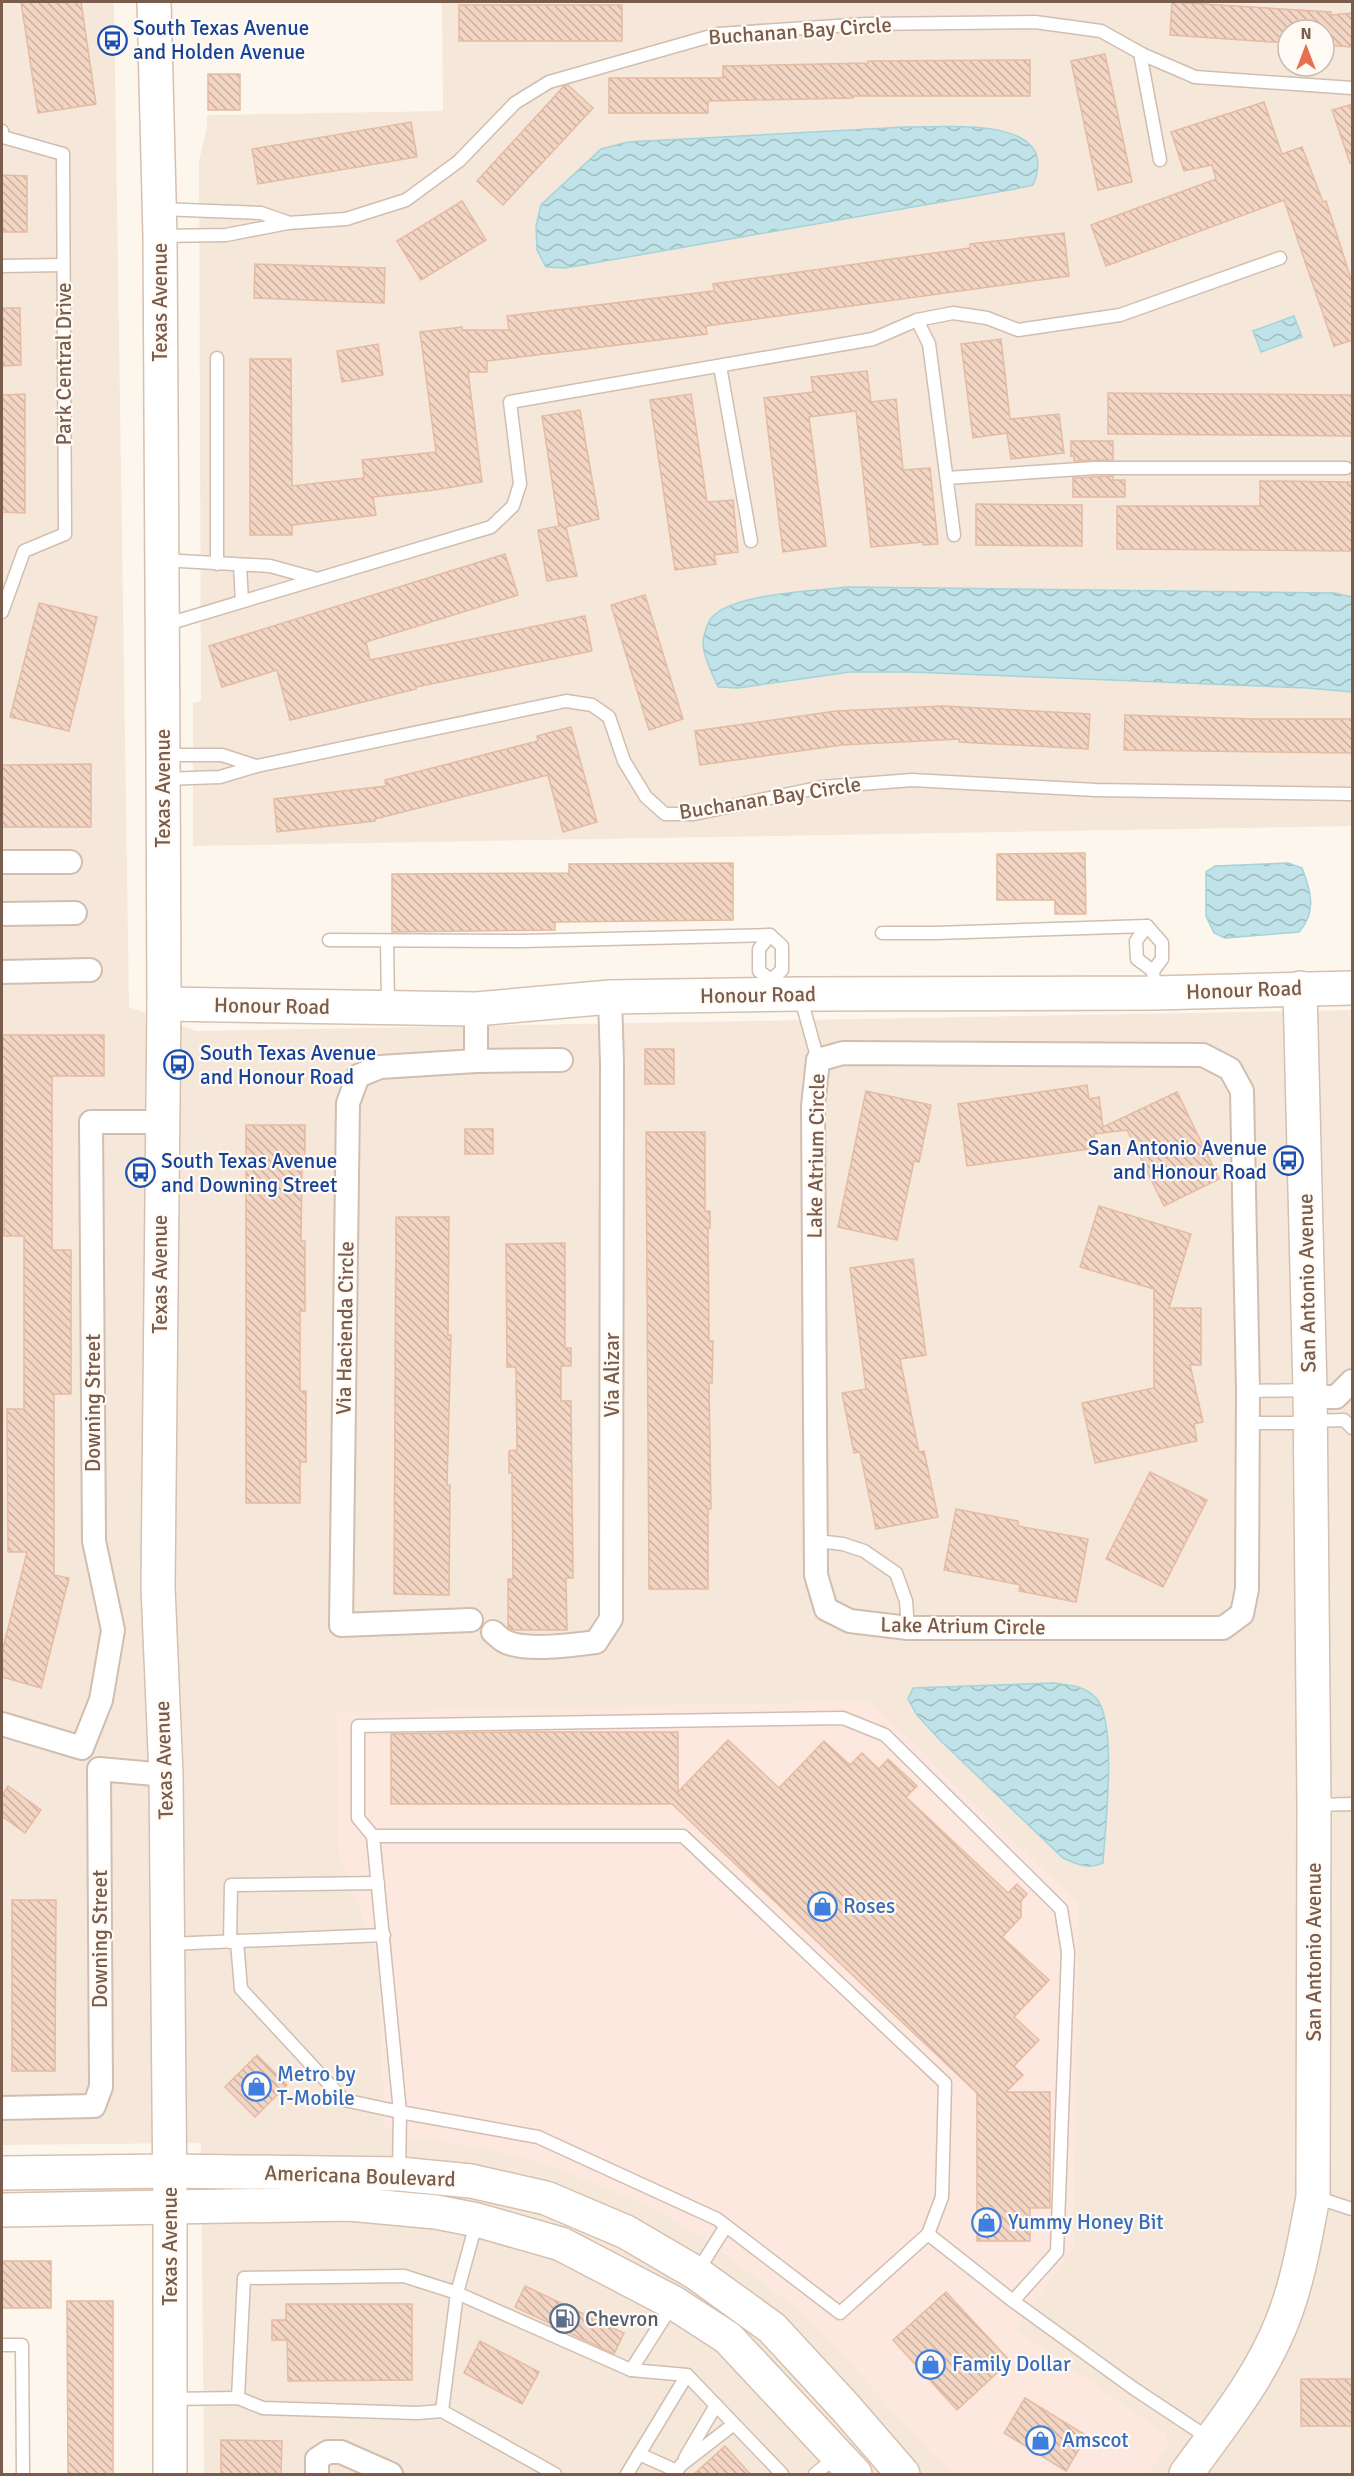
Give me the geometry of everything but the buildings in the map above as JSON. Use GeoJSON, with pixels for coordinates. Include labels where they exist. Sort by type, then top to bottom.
{"type":"FeatureCollection","features":[{"type":"Feature","properties":{"kind":"street","name":"Texas Avenue"},"geometry":{"type":"LineString","coordinates":[[153,2],[160,222],[164,1004],[158,1587],[166,1775],[170,2475]]}},
{"type":"Feature","properties":{"kind":"street"},"geometry":{"type":"LineString","coordinates":[[2,862],[70,862]]}},
{"type":"Feature","properties":{"kind":"street"},"geometry":{"type":"LineString","coordinates":[[2,914],[75,913]]}},
{"type":"Feature","properties":{"kind":"street"},"geometry":{"type":"LineString","coordinates":[[2,972],[90,970]]}},
{"type":"Feature","properties":{"kind":"street","name":"Honour Road"},"geometry":{"type":"LineString","coordinates":[[164,1004],[476,1008],[610,997],[781,989],[1154,982],[1353,988]]}},
{"type":"Feature","properties":{"kind":"street","name":"San Antonio Avenue"},"geometry":{"type":"LineString","coordinates":[[1186,2475],[1248,2388],[1282,2323],[1302,2260],[1313,2197],[1314,1805],[1310,1408],[1300,988]]}},
{"type":"Feature","properties":{"kind":"street","name":"Via Alizar"},"geometry":{"type":"LineString","coordinates":[[494,1632],[505,1642],[527,1646],[569,1646],[596,1642],[611,1619],[612,1064],[610,997]]}},
{"type":"Feature","properties":{"kind":"street"},"geometry":{"type":"LineString","coordinates":[[476,1008],[476,1062],[561,1060]]}},
{"type":"Feature","properties":{"kind":"street","name":"Lake Atrium Circle"},"geometry":{"type":"LineString","coordinates":[[843,1053],[1203,1055],[1230,1070],[1242,1091],[1248,1392],[1247,1589],[1242,1614],[1223,1628],[908,1628],[850,1621],[826,1609],[816,1575],[813,1106],[818,1060],[843,1053]]}},
{"type":"Feature","properties":{"kind":"street","name":"Via Hacienda Circle"},"geometry":{"type":"LineString","coordinates":[[471,1620],[341,1625],[348,1103],[358,1076],[380,1067],[476,1062]]}},
{"type":"Feature","properties":{"kind":"street","name":"Downing Street"},"geometry":{"type":"LineString","coordinates":[[2,2108],[94,2106],[101,2087],[90,1758],[113,1630],[94,1541],[91,1122],[162,1122]]}},
{"type":"Feature","properties":{"kind":"street","name":"San Antonio Avenue"},"geometry":{"type":"LineString","coordinates":[[1310,1408],[1336,1397],[1353,1381]]}},
{"type":"Feature","properties":{"kind":"street"},"geometry":{"type":"LineString","coordinates":[[2,1724],[90,1758],[166,1775]]}},
{"type":"Feature","properties":{"kind":"street","name":"Americana Boulevard"},"geometry":{"type":"LineString","coordinates":[[2,2173],[170,2171],[399,2174],[471,2181],[546,2198],[626,2232],[696,2273],[772,2328],[845,2407],[903,2475]]}},
{"type":"Feature","properties":{"kind":"street","name":"Americana Boulevard"},"geometry":{"type":"LineString","coordinates":[[2,2210],[349,2204],[436,2212],[477,2220],[561,2244],[674,2303],[728,2338],[836,2468]]}},
{"type":"Feature","properties":{"kind":"street"},"geometry":{"type":"LineString","coordinates":[[674,2303],[696,2273]]}},
{"type":"Feature","properties":{"kind":"street"},"geometry":{"type":"LineString","coordinates":[[317,2475],[317,2459],[328,2452],[341,2452],[391,2475]]}},
{"type":"Feature","properties":{"kind":"lane","name":"Buchanan Bay Circle"},"geometry":{"type":"LineString","coordinates":[[160,222],[223,235],[288,223],[346,219],[406,200],[459,161],[515,103],[549,82],[718,34],[866,24],[1035,22],[1101,31],[1140,53],[1195,77],[1353,88]]}},
{"type":"Feature","properties":{"kind":"lane"},"geometry":{"type":"LineString","coordinates":[[1140,53],[1160,160]]}},
{"type":"Feature","properties":{"kind":"lane","name":"Park Central Drive"},"geometry":{"type":"LineString","coordinates":[[2,131],[3,137],[63,154],[65,534],[24,551],[2,612]]}},
{"type":"Feature","properties":{"kind":"lane","name":"Buchanan Bay Circle"},"geometry":{"type":"LineString","coordinates":[[160,222],[224,212],[261,213],[288,223]]}},
{"type":"Feature","properties":{"kind":"lane"},"geometry":{"type":"LineString","coordinates":[[223,235],[224,212]]}},
{"type":"Feature","properties":{"kind":"lane"},"geometry":{"type":"LineString","coordinates":[[162,626],[315,578],[491,527],[513,506],[520,484],[510,402],[873,339],[917,320],[953,313],[987,318],[1018,330],[1120,315],[1280,258]]}},
{"type":"Feature","properties":{"kind":"lane"},"geometry":{"type":"LineString","coordinates":[[2,266],[63,265]]}},
{"type":"Feature","properties":{"kind":"lane"},"geometry":{"type":"LineString","coordinates":[[917,320],[929,344],[954,535]]}},
{"type":"Feature","properties":{"kind":"lane"},"geometry":{"type":"LineString","coordinates":[[217,358],[217,564]]}},
{"type":"Feature","properties":{"kind":"lane"},"geometry":{"type":"LineString","coordinates":[[720,366],[751,541]]}},
{"type":"Feature","properties":{"kind":"lane"},"geometry":{"type":"LineString","coordinates":[[946,478],[1095,468],[1346,468]]}},
{"type":"Feature","properties":{"kind":"lane"},"geometry":{"type":"LineString","coordinates":[[162,560],[270,566],[315,578]]}},
{"type":"Feature","properties":{"kind":"lane"},"geometry":{"type":"LineString","coordinates":[[240,565],[242,601]]}},
{"type":"Feature","properties":{"kind":"lane","name":"Buchanan Bay Circle"},"geometry":{"type":"LineString","coordinates":[[163,767],[220,777],[257,766],[566,700],[592,705],[609,717],[624,761],[646,797],[665,813],[694,813],[822,787],[912,780],[1096,790],[1353,794]]}},
{"type":"Feature","properties":{"kind":"lane","name":"Buchanan Bay Circle"},"geometry":{"type":"LineString","coordinates":[[163,767],[222,755],[257,766]]}},
{"type":"Feature","properties":{"kind":"lane"},"geometry":{"type":"LineString","coordinates":[[882,933],[1147,926]]}},
{"type":"Feature","properties":{"kind":"lane"},"geometry":{"type":"LineString","coordinates":[[1147,926],[1162,943],[1162,959],[1154,982]]}},
{"type":"Feature","properties":{"kind":"lane"},"geometry":{"type":"LineString","coordinates":[[1147,926],[1136,941],[1137,959],[1154,982]]}},
{"type":"Feature","properties":{"kind":"lane"},"geometry":{"type":"LineString","coordinates":[[329,940],[522,940],[770,935],[782,946],[781,989]]}},
{"type":"Feature","properties":{"kind":"lane","name":"Lake Atrium Circle"},"geometry":{"type":"LineString","coordinates":[[770,935],[759,948],[759,970],[781,989],[818,1060]]}},
{"type":"Feature","properties":{"kind":"lane"},"geometry":{"type":"LineString","coordinates":[[387,940],[388,1007]]}},
{"type":"Feature","properties":{"kind":"lane"},"geometry":{"type":"LineString","coordinates":[[1248,1392],[1310,1408],[1344,1420],[1353,1428]]}},
{"type":"Feature","properties":{"kind":"lane"},"geometry":{"type":"LineString","coordinates":[[1248,1423],[1310,1408]]}},
{"type":"Feature","properties":{"kind":"lane"},"geometry":{"type":"LineString","coordinates":[[817,1542],[843,1544],[864,1551],[896,1573],[906,1602],[908,1628]]}},
{"type":"Feature","properties":{"kind":"lane"},"geometry":{"type":"LineString","coordinates":[[399,2174],[400,2112],[373,1836],[358,1818],[358,1726],[843,1718],[885,1735],[1061,1909],[1068,1952],[1057,2252],[1012,2301]]}},
{"type":"Feature","properties":{"kind":"lane"},"geometry":{"type":"LineString","coordinates":[[1314,1805],[1353,1804]]}},
{"type":"Feature","properties":{"kind":"lane"},"geometry":{"type":"LineString","coordinates":[[373,1836],[683,1836],[945,2083],[942,2197],[928,2234],[840,2313],[717,2219],[538,2137],[344,2100],[241,1989],[233,1942],[231,1885],[378,1883]]}},
{"type":"Feature","properties":{"kind":"lane"},"geometry":{"type":"LineString","coordinates":[[168,1945],[384,1935]]}},
{"type":"Feature","properties":{"kind":"lane"},"geometry":{"type":"LineString","coordinates":[[1313,2197],[1353,2209]]}},
{"type":"Feature","properties":{"kind":"lane"},"geometry":{"type":"LineString","coordinates":[[442,2411],[457,2293],[477,2220]]}},
{"type":"Feature","properties":{"kind":"lane"},"geometry":{"type":"LineString","coordinates":[[696,2273],[726,2226]]}},
{"type":"Feature","properties":{"kind":"lane"},"geometry":{"type":"LineString","coordinates":[[928,2234],[1012,2301],[1133,2388],[1211,2440]]}},
{"type":"Feature","properties":{"kind":"lane"},"geometry":{"type":"LineString","coordinates":[[238,2398],[244,2278],[404,2276],[457,2293],[631,2370],[687,2375],[782,2475]]}},
{"type":"Feature","properties":{"kind":"lane"},"geometry":{"type":"LineString","coordinates":[[631,2370],[674,2303]]}},
{"type":"Feature","properties":{"kind":"lane"},"geometry":{"type":"LineString","coordinates":[[2,2345],[22,2345],[23,2475]]}},
{"type":"Feature","properties":{"kind":"lane"},"geometry":{"type":"LineString","coordinates":[[627,2475],[687,2375]]}},
{"type":"Feature","properties":{"kind":"lane"},"geometry":{"type":"LineString","coordinates":[[169,2399],[238,2398],[263,2408],[417,2413],[442,2411],[555,2475]]}},
{"type":"Feature","properties":{"kind":"lane"},"geometry":{"type":"LineString","coordinates":[[639,2454],[677,2471],[716,2405]]}},
{"type":"Feature","properties":{"kind":"lane"},"geometry":{"type":"LineString","coordinates":[[681,2465],[734,2424]]}},
{"type":"Feature","properties":{"kind":"shaded area"},"geometry":{"type":"Polygon","coordinates":[[[2,2],[114,2],[129,1007],[196,1031],[1352,1010],[1352,2474],[204,2474],[201,2143],[2,2145],[2,2]]]}},
{"type":"Feature","properties":{"kind":"shaded area"},"geometry":{"type":"Polygon","coordinates":[[[442,2],[1352,2],[1352,826],[193,846],[193,703],[201,701],[199,161],[207,127],[207,115],[443,111],[442,2]]]}},
{"type":"Feature","properties":{"kind":"shaded area"},"geometry":{"type":"Polygon","coordinates":[[[869,1701],[1078,1904],[1074,2246],[1015,2329],[1165,2433],[1168,2446],[1148,2474],[955,2474],[930,2452],[828,2339],[786,2300],[709,2242],[662,2213],[603,2186],[544,2164],[488,2149],[413,2138],[385,2128],[378,1958],[338,1851],[337,1713],[869,1701]]]}},
{"type":"Feature","properties":{"kind":"water"},"geometry":{"type":"Polygon","coordinates":[[[906,127],[971,127],[1016,136],[1031,146],[1038,162],[1033,185],[565,268],[546,267],[537,250],[536,226],[541,205],[601,149],[628,142],[906,127]]]}},
{"type":"Feature","properties":{"kind":"water"},"geometry":{"type":"Polygon","coordinates":[[[1294,316],[1302,337],[1261,352],[1253,331],[1294,316]]]}},
{"type":"Feature","properties":{"kind":"water"},"geometry":{"type":"Polygon","coordinates":[[[847,587],[1335,593],[1352,597],[1352,692],[1307,688],[910,672],[850,672],[738,688],[718,687],[703,648],[705,633],[712,617],[723,609],[756,598],[847,587]]]}},
{"type":"Feature","properties":{"kind":"water"},"geometry":{"type":"Polygon","coordinates":[[[1288,863],[1302,868],[1310,893],[1308,917],[1299,932],[1225,938],[1214,933],[1206,916],[1206,872],[1215,866],[1288,863]]]}},
{"type":"Feature","properties":{"kind":"water"},"geometry":{"type":"Polygon","coordinates":[[[1053,1683],[1076,1686],[1086,1690],[1096,1698],[1103,1711],[1107,1729],[1108,1777],[1103,1863],[1098,1865],[1083,1865],[1063,1858],[941,1741],[917,1715],[908,1699],[913,1688],[1053,1683]]]}},
{"type":"Feature","properties":{"kind":"place","name":"South Texas Avenue and Holden Avenue"},"geometry":{"type":"Point","coordinates":[112,40]}},
{"type":"Feature","properties":{"kind":"place","name":"South Texas Avenue and Honour Road"},"geometry":{"type":"Point","coordinates":[179,1065]}},
{"type":"Feature","properties":{"kind":"place","name":"San Antonio Avenue and Honour Road"},"geometry":{"type":"Point","coordinates":[1288,1160]}},
{"type":"Feature","properties":{"kind":"place","name":"South Texas Avenue and Downing Street"},"geometry":{"type":"Point","coordinates":[140,1173]}},
{"type":"Feature","properties":{"kind":"place","name":"Roses"},"geometry":{"type":"Point","coordinates":[822,1906]}},
{"type":"Feature","properties":{"kind":"place","name":"Metro by T-Mobile"},"geometry":{"type":"Point","coordinates":[256,2086]}},
{"type":"Feature","properties":{"kind":"place","name":"Yummy Honey Bit"},"geometry":{"type":"Point","coordinates":[987,2222]}},
{"type":"Feature","properties":{"kind":"place","name":"Chevron"},"geometry":{"type":"Point","coordinates":[564,2319]}},
{"type":"Feature","properties":{"kind":"place","name":"Family Dollar"},"geometry":{"type":"Point","coordinates":[931,2364]}},
{"type":"Feature","properties":{"kind":"place","name":"Amscot"},"geometry":{"type":"Point","coordinates":[1041,2440]}}]}
